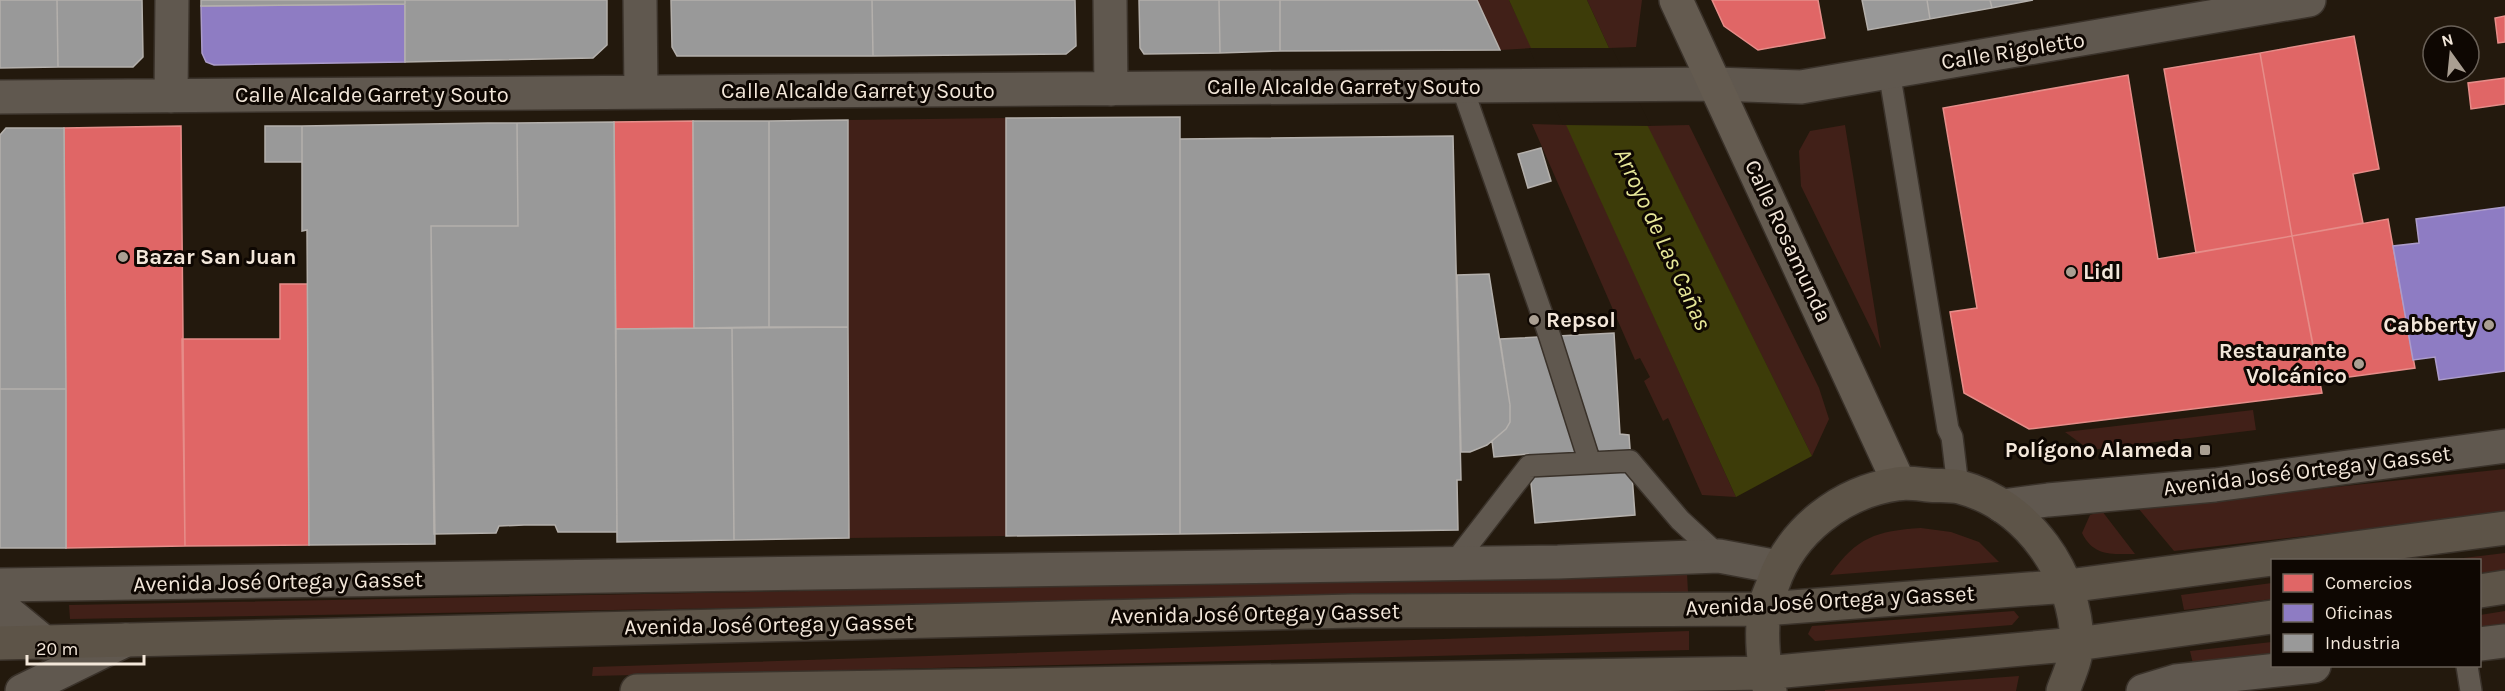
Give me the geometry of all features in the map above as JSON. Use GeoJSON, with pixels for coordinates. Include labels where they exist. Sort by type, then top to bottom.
{"type":"FeatureCollection","features":[{"type":"Feature","properties":{"kind":"main road","name":"Calle Rosamunda"},"geometry":{"type":"LineString","coordinates":[[1676,0],[1899,483]]}},
{"type":"Feature","properties":{"kind":"main road"},"geometry":{"type":"LineString","coordinates":[[1768,682],[1764,609],[1779,567],[1795,542],[1816,520],[1841,502],[1869,490],[1899,483],[1958,487],[2002,506],[2042,540],[2068,586],[2077,644],[2063,691]]}},
{"type":"Feature","properties":{"kind":"main road","name":"Avenida José Ortega y Gasset"},"geometry":{"type":"LineString","coordinates":[[2271,559],[2505,528]]}},
{"type":"Feature","properties":{"kind":"main road","name":"Avenida José Ortega y Gasset"},"geometry":{"type":"LineString","coordinates":[[0,643],[1341,611],[1764,609],[2068,586],[2271,559]]}},
{"type":"Feature","properties":{"kind":"main road"},"geometry":{"type":"LineString","coordinates":[[2481,591],[2505,587]]}},
{"type":"Feature","properties":{"kind":"main road"},"geometry":{"type":"LineString","coordinates":[[637,691],[1768,682],[2077,644],[2271,617]]}},
{"type":"Feature","properties":{"kind":"street"},"geometry":{"type":"LineString","coordinates":[[171,96],[172,0]]}},
{"type":"Feature","properties":{"kind":"street"},"geometry":{"type":"LineString","coordinates":[[640,0],[641,92]]}},
{"type":"Feature","properties":{"kind":"street"},"geometry":{"type":"LineString","coordinates":[[1110,0],[1111,89]]}},
{"type":"Feature","properties":{"kind":"street","name":"Calle Rigoletto"},"geometry":{"type":"LineString","coordinates":[[1716,84],[1801,87],[2309,0]]}},
{"type":"Feature","properties":{"kind":"street","name":"Calle Alcalde Garret y Souto"},"geometry":{"type":"LineString","coordinates":[[0,98],[1716,84]]}},
{"type":"Feature","properties":{"kind":"street","name":"Avenida José Ortega y Gasset"},"geometry":{"type":"LineString","coordinates":[[2002,506],[2215,485],[2505,446]]}},
{"type":"Feature","properties":{"kind":"street","name":"Avenida José Ortega y Gasset"},"geometry":{"type":"LineString","coordinates":[[0,585],[1454,564],[1719,556],[1779,567]]}},
{"type":"Feature","properties":{"kind":"street"},"geometry":{"type":"LineString","coordinates":[[0,606],[45,643]]}},
{"type":"Feature","properties":{"kind":"street"},"geometry":{"type":"LineString","coordinates":[[22,691],[126,640]]}},
{"type":"Feature","properties":{"kind":"street"},"geometry":{"type":"LineString","coordinates":[[2481,644],[2505,641]]}},
{"type":"Feature","properties":{"kind":"street"},"geometry":{"type":"LineString","coordinates":[[2143,691],[2176,681],[2305,667]]}},
{"type":"Feature","properties":{"kind":"lane"},"geometry":{"type":"LineString","coordinates":[[1889,71],[1948,429],[1952,438],[1958,487]]}},
{"type":"Feature","properties":{"kind":"lane"},"geometry":{"type":"LineString","coordinates":[[1462,87],[1550,337],[1590,463]]}},
{"type":"Feature","properties":{"kind":"lane"},"geometry":{"type":"LineString","coordinates":[[1454,564],[1529,466],[1630,461],[1680,520],[1719,556]]}},
{"type":"Feature","properties":{"kind":"lane"},"geometry":{"type":"LineString","coordinates":[[2467,667],[2471,691]]}},
{"type":"Feature","properties":{"kind":"shaded area"},"geometry":{"type":"Polygon","coordinates":[[[1477,0],[1509,0],[1532,48],[1500,50],[1477,0]]]}},
{"type":"Feature","properties":{"kind":"shaded area"},"geometry":{"type":"Polygon","coordinates":[[[1587,0],[1642,0],[1636,47],[1609,48],[1587,0]]]}},
{"type":"Feature","properties":{"kind":"shaded area"},"geometry":{"type":"Polygon","coordinates":[[[1006,118],[1006,536],[849,538],[848,120],[1006,118]]]}},
{"type":"Feature","properties":{"kind":"shaded area"},"geometry":{"type":"Polygon","coordinates":[[[1532,124],[1567,125],[1736,497],[1702,495],[1668,418],[1663,421],[1644,381],[1650,377],[1640,358],[1635,360],[1532,124]]]}},
{"type":"Feature","properties":{"kind":"shaded area"},"geometry":{"type":"Polygon","coordinates":[[[1689,125],[1819,388],[1829,419],[1812,456],[1647,126],[1689,125]]]}},
{"type":"Feature","properties":{"kind":"shaded area"},"geometry":{"type":"Polygon","coordinates":[[[1845,125],[1881,349],[1801,186],[1799,151],[1810,131],[1845,125]]]}},
{"type":"Feature","properties":{"kind":"shaded area"},"geometry":{"type":"Polygon","coordinates":[[[2253,410],[2256,430],[2090,450],[2065,432],[2253,410]]]}},
{"type":"Feature","properties":{"kind":"shaded area"},"geometry":{"type":"Polygon","coordinates":[[[2505,469],[2505,511],[2455,519],[2174,551],[2138,508],[2505,469]]]}},
{"type":"Feature","properties":{"kind":"shaded area"},"geometry":{"type":"Polygon","coordinates":[[[2102,511],[2135,554],[2104,552],[2087,541],[2082,533],[2090,515],[2102,511]]]}},
{"type":"Feature","properties":{"kind":"shaded area"},"geometry":{"type":"Polygon","coordinates":[[[1921,528],[1951,532],[1979,542],[1999,562],[1830,575],[1849,552],[1869,538],[1892,531],[1921,528]]]}},
{"type":"Feature","properties":{"kind":"shaded area"},"geometry":{"type":"Polygon","coordinates":[[[2505,553],[2505,570],[2481,573],[2481,559],[2455,559],[2505,553]]]}},
{"type":"Feature","properties":{"kind":"shaded area"},"geometry":{"type":"Polygon","coordinates":[[[1687,574],[1688,592],[70,619],[69,605],[1687,574]]]}},
{"type":"Feature","properties":{"kind":"shaded area"},"geometry":{"type":"Polygon","coordinates":[[[2271,583],[2271,599],[2184,610],[2181,595],[2271,583]]]}},
{"type":"Feature","properties":{"kind":"shaded area"},"geometry":{"type":"Polygon","coordinates":[[[2014,611],[2019,617],[2012,625],[1815,641],[1808,634],[1812,626],[2014,611]]]}},
{"type":"Feature","properties":{"kind":"shaded area"},"geometry":{"type":"Polygon","coordinates":[[[2505,611],[2505,624],[2481,628],[2481,615],[2505,611]]]}},
{"type":"Feature","properties":{"kind":"shaded area"},"geometry":{"type":"Polygon","coordinates":[[[1689,631],[1689,650],[592,676],[593,667],[1689,631]]]}},
{"type":"Feature","properties":{"kind":"shaded area"},"geometry":{"type":"Polygon","coordinates":[[[2271,642],[2271,656],[2193,664],[2190,651],[2271,642]]]}},
{"type":"Feature","properties":{"kind":"shaded area"},"geometry":{"type":"Polygon","coordinates":[[[2019,676],[2016,691],[1825,691],[1825,690],[2019,676]]]}},
{"type":"Feature","properties":{"kind":"water","name":"Arroyo de Las Cañas"},"geometry":{"type":"Polygon","coordinates":[[[1509,0],[1587,0],[1812,456],[1736,497],[1509,0]]]}},
{"type":"Feature","properties":{"kind":"pier"},"geometry":{"type":"Polygon","coordinates":[[[1529,48],[1612,48],[1651,126],[1563,125],[1529,48]]]}},
{"type":"Feature","properties":{"kind":"building: Comercios"},"geometry":{"type":"Polygon","coordinates":[[[1712,0],[1818,0],[1825,38],[1758,50],[1724,26],[1712,0]]]}},
{"type":"Feature","properties":{"kind":"building: Comercios"},"geometry":{"type":"Polygon","coordinates":[[[2505,16],[2505,42],[2498,43],[2495,18],[2505,16]]]}},
{"type":"Feature","properties":{"kind":"building: Comercios"},"geometry":{"type":"Polygon","coordinates":[[[2354,36],[2379,169],[2353,174],[2363,223],[2292,236],[2260,53],[2354,36]]]}},
{"type":"Feature","properties":{"kind":"building: Comercios"},"geometry":{"type":"Polygon","coordinates":[[[2260,53],[2292,236],[2196,253],[2164,69],[2260,53]]]}},
{"type":"Feature","properties":{"kind":"building: Comercios","name":"Lidl"},"geometry":{"type":"Polygon","coordinates":[[[2128,75],[2158,259],[2292,236],[2322,393],[2029,429],[1964,393],[1950,312],[1977,308],[1943,108],[2128,75]]]}},
{"type":"Feature","properties":{"kind":"building: Comercios"},"geometry":{"type":"Polygon","coordinates":[[[2505,78],[2505,104],[2471,109],[2468,84],[2481,84],[2481,81],[2505,78]]]}},
{"type":"Feature","properties":{"kind":"building: Comercios"},"geometry":{"type":"Polygon","coordinates":[[[693,121],[694,328],[616,329],[614,122],[693,121]]]}},
{"type":"Feature","properties":{"kind":"building: Comercios","name":"Bazar San Juan"},"geometry":{"type":"Polygon","coordinates":[[[181,126],[185,546],[66,548],[64,128],[181,126]]]}},
{"type":"Feature","properties":{"kind":"building: Comercios"},"geometry":{"type":"Polygon","coordinates":[[[2388,219],[2415,368],[2320,381],[2292,236],[2388,219]]]}},
{"type":"Feature","properties":{"kind":"building: Comercios"},"geometry":{"type":"Polygon","coordinates":[[[280,284],[308,284],[309,545],[185,546],[182,339],[280,339],[280,284]]]}},
{"type":"Feature","properties":{"kind":"building: Oficinas"},"geometry":{"type":"Polygon","coordinates":[[[405,4],[405,62],[214,65],[206,62],[202,53],[201,6],[405,4]]]}},
{"type":"Feature","properties":{"kind":"building: Oficinas"},"geometry":{"type":"Polygon","coordinates":[[[2505,207],[2505,371],[2439,380],[2435,357],[2413,360],[2393,246],[2419,243],[2416,219],[2505,207]]]}},
{"type":"Feature","properties":{"kind":"building: Industria"},"geometry":{"type":"Polygon","coordinates":[[[0,0],[57,0],[58,67],[0,68],[0,0]]]}},
{"type":"Feature","properties":{"kind":"building: Industria"},"geometry":{"type":"Polygon","coordinates":[[[57,0],[142,0],[143,57],[133,67],[58,67],[57,0]]]}},
{"type":"Feature","properties":{"kind":"building: Industria"},"geometry":{"type":"Polygon","coordinates":[[[201,0],[405,0],[405,4],[201,6],[201,0]]]}},
{"type":"Feature","properties":{"kind":"building: Industria"},"geometry":{"type":"Polygon","coordinates":[[[405,0],[607,0],[607,45],[593,58],[405,62],[405,0]]]}},
{"type":"Feature","properties":{"kind":"building: Industria"},"geometry":{"type":"Polygon","coordinates":[[[671,0],[872,0],[873,56],[677,56],[672,47],[671,0]]]}},
{"type":"Feature","properties":{"kind":"building: Industria"},"geometry":{"type":"Polygon","coordinates":[[[872,0],[1075,0],[1076,46],[1066,54],[873,56],[872,0]]]}},
{"type":"Feature","properties":{"kind":"building: Industria"},"geometry":{"type":"Polygon","coordinates":[[[1139,0],[1219,0],[1220,53],[1144,54],[1140,48],[1139,0]]]}},
{"type":"Feature","properties":{"kind":"building: Industria"},"geometry":{"type":"Polygon","coordinates":[[[1219,0],[1280,0],[1280,51],[1220,53],[1219,0]]]}},
{"type":"Feature","properties":{"kind":"building: Industria"},"geometry":{"type":"Polygon","coordinates":[[[1280,0],[1477,0],[1500,50],[1280,51],[1280,0]]]}},
{"type":"Feature","properties":{"kind":"building: Industria"},"geometry":{"type":"Polygon","coordinates":[[[1862,0],[1927,0],[1930,19],[1868,30],[1862,0]]]}},
{"type":"Feature","properties":{"kind":"building: Industria"},"geometry":{"type":"Polygon","coordinates":[[[1927,0],[1990,0],[1992,8],[1930,19],[1927,0]]]}},
{"type":"Feature","properties":{"kind":"building: Industria"},"geometry":{"type":"Polygon","coordinates":[[[1990,0],[2033,0],[1992,8],[1990,0]]]}},
{"type":"Feature","properties":{"kind":"building: Industria"},"geometry":{"type":"Polygon","coordinates":[[[1180,117],[1180,534],[1006,536],[1006,118],[1180,117]]]}},
{"type":"Feature","properties":{"kind":"building: Industria"},"geometry":{"type":"Polygon","coordinates":[[[848,120],[848,327],[769,327],[769,121],[848,120]]]}},
{"type":"Feature","properties":{"kind":"building: Industria"},"geometry":{"type":"Polygon","coordinates":[[[693,121],[769,121],[769,327],[694,328],[693,121]]]}},
{"type":"Feature","properties":{"kind":"building: Industria"},"geometry":{"type":"Polygon","coordinates":[[[614,122],[617,532],[558,532],[555,525],[524,525],[499,526],[496,533],[434,534],[431,226],[518,226],[517,123],[614,122]]]}},
{"type":"Feature","properties":{"kind":"building: Industria"},"geometry":{"type":"Polygon","coordinates":[[[517,123],[518,226],[431,226],[435,544],[309,545],[307,230],[302,231],[302,126],[517,123]]]}},
{"type":"Feature","properties":{"kind":"building: Industria"},"geometry":{"type":"Polygon","coordinates":[[[265,126],[302,126],[302,162],[265,162],[265,126]]]}},
{"type":"Feature","properties":{"kind":"building: Industria"},"geometry":{"type":"Polygon","coordinates":[[[6,128],[64,128],[66,389],[0,389],[0,135],[6,128]]]}},
{"type":"Feature","properties":{"kind":"building: Industria"},"geometry":{"type":"Polygon","coordinates":[[[1453,136],[1461,480],[1457,480],[1458,530],[1180,534],[1180,139],[1453,136]]]}},
{"type":"Feature","properties":{"kind":"building: Industria"},"geometry":{"type":"Polygon","coordinates":[[[1541,148],[1551,181],[1528,188],[1518,154],[1541,148]]]}},
{"type":"Feature","properties":{"kind":"building: Industria"},"geometry":{"type":"Polygon","coordinates":[[[1489,274],[1510,405],[1510,422],[1506,429],[1487,445],[1470,452],[1461,452],[1457,275],[1489,274]]]}},
{"type":"Feature","properties":{"kind":"building: Industria"},"geometry":{"type":"Polygon","coordinates":[[[848,327],[849,538],[734,540],[732,328],[848,327]]]}},
{"type":"Feature","properties":{"kind":"building: Industria"},"geometry":{"type":"Polygon","coordinates":[[[732,328],[734,540],[617,542],[616,329],[732,328]]]}},
{"type":"Feature","properties":{"kind":"building: Industria"},"geometry":{"type":"Polygon","coordinates":[[[1614,333],[1620,434],[1629,435],[1635,515],[1535,523],[1528,454],[1494,457],[1492,441],[1506,429],[1510,422],[1510,405],[1500,339],[1614,333]]]}},
{"type":"Feature","properties":{"kind":"building: Industria"},"geometry":{"type":"Polygon","coordinates":[[[0,389],[66,389],[66,548],[0,548],[0,389]]]}},
{"type":"Feature","properties":{"kind":"place","name":"Bazar San Juan"},"geometry":{"type":"Point","coordinates":[123,257]}},
{"type":"Feature","properties":{"kind":"place","name":"Lidl"},"geometry":{"type":"Point","coordinates":[2071,272]}},
{"type":"Feature","properties":{"kind":"place","name":"Repsol"},"geometry":{"type":"Point","coordinates":[1534,320]}},
{"type":"Feature","properties":{"kind":"place","name":"Cabberty"},"geometry":{"type":"Point","coordinates":[2489,325]}},
{"type":"Feature","properties":{"kind":"place","name":"Restaurante Volcánico"},"geometry":{"type":"Point","coordinates":[2359,364]}},
{"type":"Feature","properties":{"kind":"place","name":"Polígono Alameda"},"geometry":{"type":"Point","coordinates":[2205,450]}}]}
